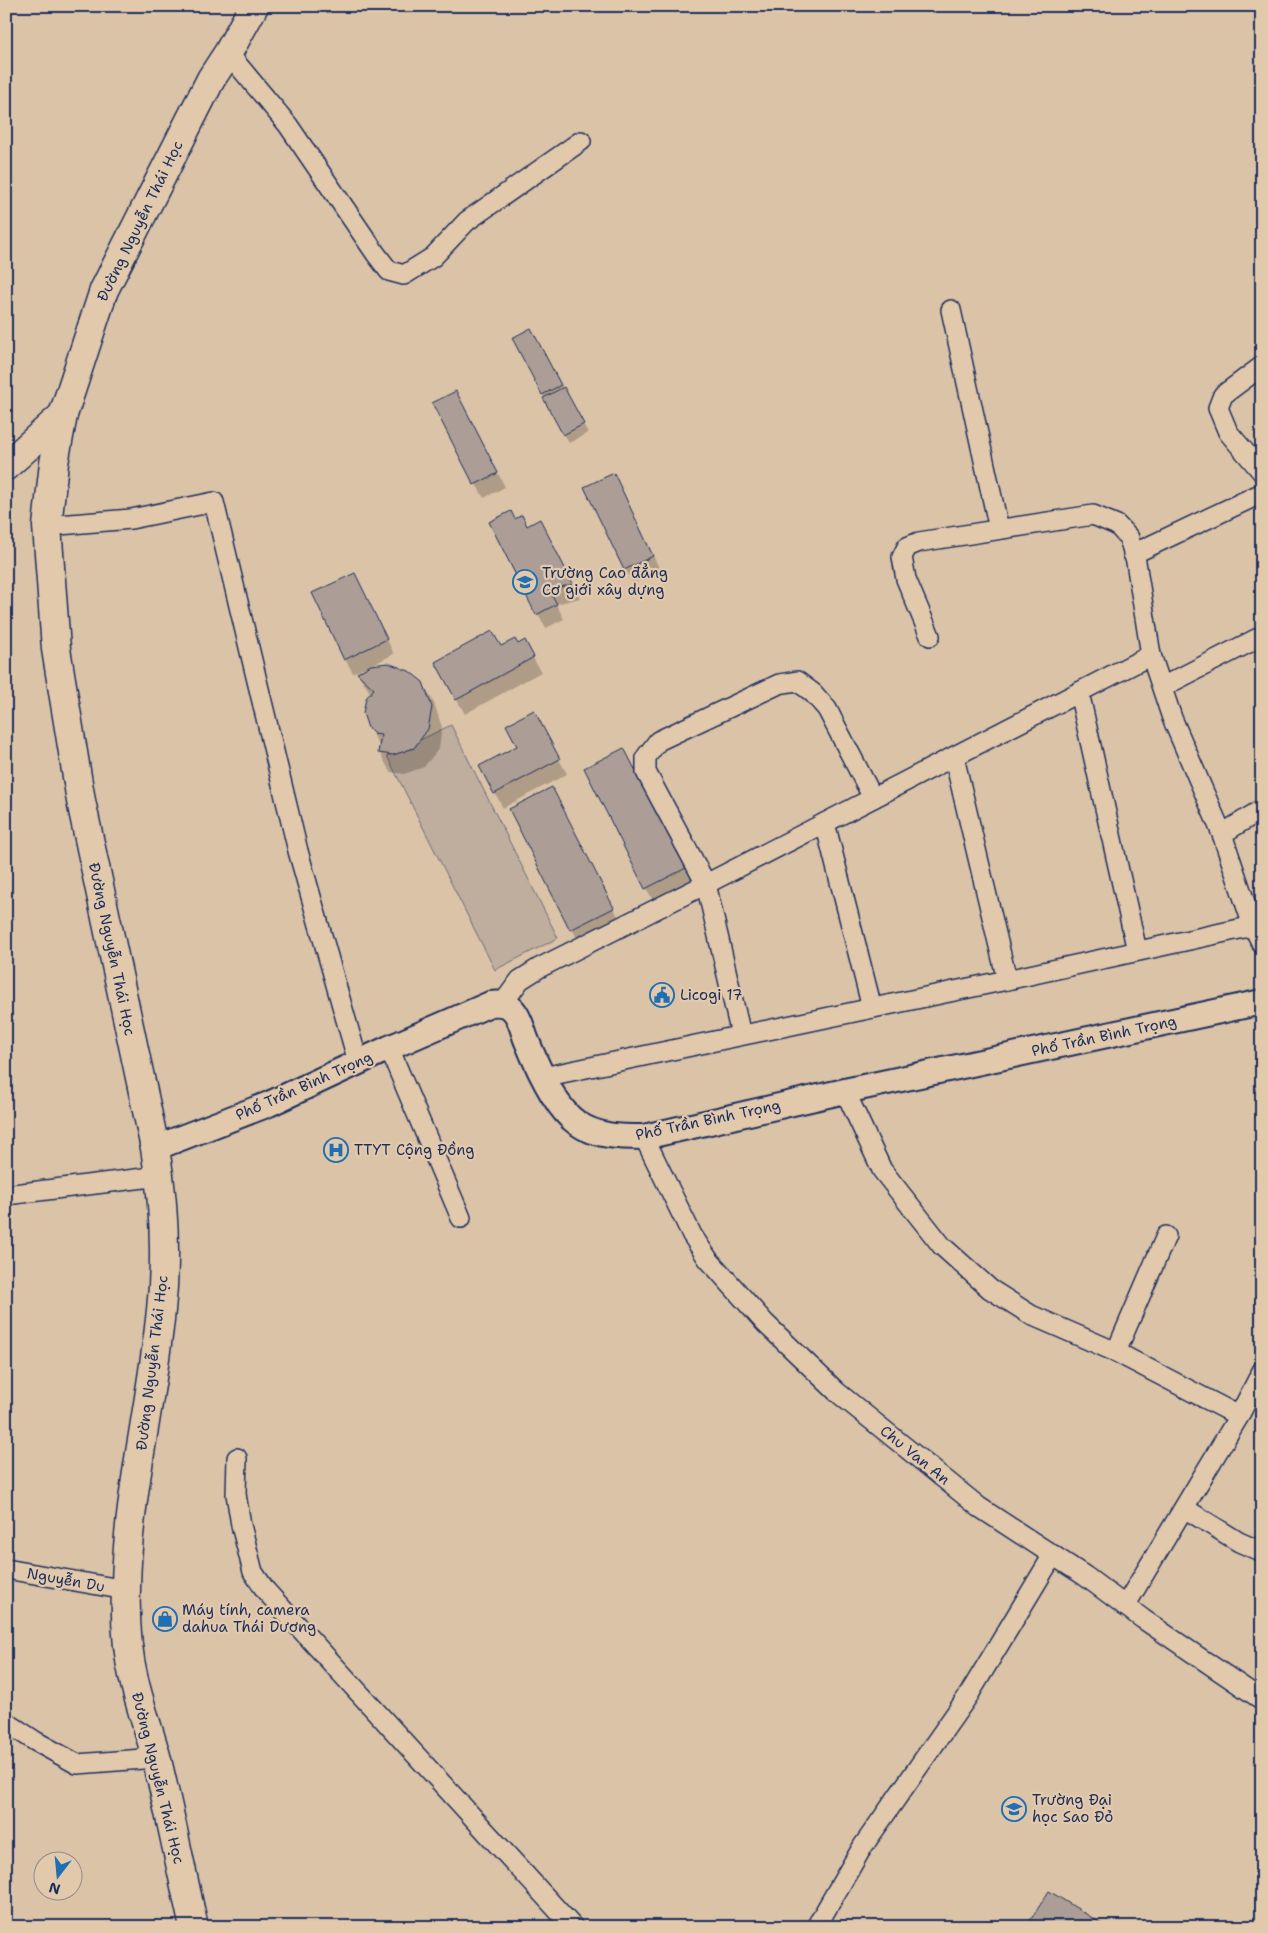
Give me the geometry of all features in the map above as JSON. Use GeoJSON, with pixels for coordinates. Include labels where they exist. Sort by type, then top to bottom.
{"type":"FeatureCollection","features":[{"type":"Feature","properties":{"kind":"main road","name":"Đường Nguyễn Thái Học"},"geometry":{"type":"LineString","coordinates":[[194,1927],[156,1758],[133,1678],[128,1640],[126,1590],[129,1539],[161,1310],[164,1231],[160,1176],[156,1148],[81,801],[56,649],[47,526],[54,463],[63,415],[104,290],[211,78],[228,53],[254,6]]}},
{"type":"Feature","properties":{"kind":"main road"},"geometry":{"type":"LineString","coordinates":[[6,466],[63,415]]}},
{"type":"Feature","properties":{"kind":"street"},"geometry":{"type":"LineString","coordinates":[[228,53],[288,125],[380,260],[389,271],[404,275],[433,257],[467,221],[581,141]]}},
{"type":"Feature","properties":{"kind":"street"},"geometry":{"type":"LineString","coordinates":[[951,310],[999,529]]}},
{"type":"Feature","properties":{"kind":"street"},"geometry":{"type":"LineString","coordinates":[[1262,366],[1223,395],[1218,408],[1228,432],[1262,472]]}},
{"type":"Feature","properties":{"kind":"street"},"geometry":{"type":"LineString","coordinates":[[1133,554],[1262,493]]}},
{"type":"Feature","properties":{"kind":"street"},"geometry":{"type":"LineString","coordinates":[[47,526],[131,519],[214,502],[298,851],[358,1062]]}},
{"type":"Feature","properties":{"kind":"street"},"geometry":{"type":"LineString","coordinates":[[930,636],[906,579],[902,557],[907,547],[919,542],[1093,516],[1117,525],[1130,538],[1151,655],[1172,718],[1222,834],[1253,926],[1262,944]]}},
{"type":"Feature","properties":{"kind":"street"},"geometry":{"type":"LineString","coordinates":[[1162,687],[1262,636]]}},
{"type":"Feature","properties":{"kind":"street"},"geometry":{"type":"LineString","coordinates":[[503,1003],[520,980],[539,968],[1151,655]]}},
{"type":"Feature","properties":{"kind":"street"},"geometry":{"type":"LineString","coordinates":[[741,1035],[706,884],[646,772],[646,757],[658,741],[779,684],[797,680],[813,693],[827,709],[873,798]]}},
{"type":"Feature","properties":{"kind":"street"},"geometry":{"type":"LineString","coordinates":[[1079,692],[1137,951]]}},
{"type":"Feature","properties":{"kind":"street"},"geometry":{"type":"LineString","coordinates":[[954,757],[1007,980]]}},
{"type":"Feature","properties":{"kind":"street"},"geometry":{"type":"LineString","coordinates":[[1222,834],[1262,809]]}},
{"type":"Feature","properties":{"kind":"street"},"geometry":{"type":"LineString","coordinates":[[825,823],[872,1008]]}},
{"type":"Feature","properties":{"kind":"street"},"geometry":{"type":"LineString","coordinates":[[543,1077],[1007,980],[1253,926]]}},
{"type":"Feature","properties":{"kind":"street","name":"Phố Trần Bình Trọng"},"geometry":{"type":"LineString","coordinates":[[156,1148],[269,1104],[358,1062],[490,1004],[503,1003],[514,1011],[543,1077],[560,1104],[576,1123],[596,1132],[614,1137],[644,1137],[845,1091],[1262,1002]]}},
{"type":"Feature","properties":{"kind":"street"},"geometry":{"type":"LineString","coordinates":[[389,1048],[461,1218]]}},
{"type":"Feature","properties":{"kind":"street"},"geometry":{"type":"LineString","coordinates":[[845,1091],[882,1170],[942,1246],[990,1289],[1031,1315],[1116,1352],[1239,1416]]}},
{"type":"Feature","properties":{"kind":"street","name":"Chu Van An"},"geometry":{"type":"LineString","coordinates":[[644,1137],[692,1235],[708,1259],[765,1323],[837,1392],[972,1501],[1262,1700]]}},
{"type":"Feature","properties":{"kind":"street"},"geometry":{"type":"LineString","coordinates":[[6,1195],[160,1176]]}},
{"type":"Feature","properties":{"kind":"street"},"geometry":{"type":"LineString","coordinates":[[1116,1352],[1166,1236]]}},
{"type":"Feature","properties":{"kind":"street"},"geometry":{"type":"LineString","coordinates":[[1125,1606],[1239,1416],[1262,1371]]}},
{"type":"Feature","properties":{"kind":"street"},"geometry":{"type":"LineString","coordinates":[[237,1458],[236,1494],[240,1525],[253,1572],[266,1591],[573,1927]]}},
{"type":"Feature","properties":{"kind":"street"},"geometry":{"type":"LineString","coordinates":[[1184,1508],[1239,1542],[1262,1552]]}},
{"type":"Feature","properties":{"kind":"street"},"geometry":{"type":"LineString","coordinates":[[816,1927],[863,1846],[968,1696],[1053,1555]]}},
{"type":"Feature","properties":{"kind":"street","name":"Nguyễn Du"},"geometry":{"type":"LineString","coordinates":[[6,1569],[126,1590]]}},
{"type":"Feature","properties":{"kind":"street"},"geometry":{"type":"LineString","coordinates":[[6,1722],[34,1741],[77,1764],[156,1758]]}},
{"type":"Feature","properties":{"kind":"shaded area"},"geometry":{"type":"Polygon","coordinates":[[[451,725],[558,938],[495,970],[387,756],[451,725]]]}},
{"type":"Feature","properties":{"kind":"building"},"geometry":{"type":"Polygon","coordinates":[[[531,328],[561,385],[542,395],[512,338],[531,328]]]}},
{"type":"Feature","properties":{"kind":"building"},"geometry":{"type":"Polygon","coordinates":[[[564,387],[584,424],[563,435],[543,398],[564,387]]]}},
{"type":"Feature","properties":{"kind":"building"},"geometry":{"type":"Polygon","coordinates":[[[456,391],[498,473],[474,485],[432,403],[456,391]]]}},
{"type":"Feature","properties":{"kind":"building"},"geometry":{"type":"Polygon","coordinates":[[[614,473],[653,556],[624,570],[584,487],[614,473]]]}},
{"type":"Feature","properties":{"kind":"building"},"geometry":{"type":"Polygon","coordinates":[[[511,511],[515,519],[522,515],[527,526],[540,519],[573,584],[549,590],[557,604],[536,615],[489,522],[511,511]]]}},
{"type":"Feature","properties":{"kind":"building"},"geometry":{"type":"Polygon","coordinates":[[[355,573],[387,639],[344,660],[312,593],[355,573]]]}},
{"type":"Feature","properties":{"kind":"building"},"geometry":{"type":"Polygon","coordinates":[[[492,631],[501,646],[515,639],[518,644],[525,640],[534,657],[456,700],[435,662],[492,631]]]}},
{"type":"Feature","properties":{"kind":"building"},"geometry":{"type":"Polygon","coordinates":[[[388,663],[409,671],[423,682],[432,707],[428,729],[414,748],[393,755],[378,753],[381,735],[374,734],[368,728],[363,713],[366,698],[374,689],[357,673],[371,665],[388,663]]]}},
{"type":"Feature","properties":{"kind":"building"},"geometry":{"type":"Polygon","coordinates":[[[534,710],[560,759],[494,794],[479,766],[517,746],[506,725],[534,710]]]}},
{"type":"Feature","properties":{"kind":"building"},"geometry":{"type":"Polygon","coordinates":[[[624,748],[686,868],[645,889],[584,768],[624,748]]]}},
{"type":"Feature","properties":{"kind":"building"},"geometry":{"type":"Polygon","coordinates":[[[552,787],[614,908],[570,930],[509,809],[552,787]]]}},
{"type":"Feature","properties":{"kind":"building"},"geometry":{"type":"Polygon","coordinates":[[[1049,1891],[1107,1927],[1026,1927],[1049,1891]]]}},
{"type":"Feature","properties":{"kind":"place","name":"Trường Cao đẳng Cơ giới xây dựng"},"geometry":{"type":"Point","coordinates":[525,582]}},
{"type":"Feature","properties":{"kind":"place","name":"Licogi 17"},"geometry":{"type":"Point","coordinates":[662,995]}},
{"type":"Feature","properties":{"kind":"place","name":"TTYT Cộng Đồng"},"geometry":{"type":"Point","coordinates":[336,1150]}},
{"type":"Feature","properties":{"kind":"place","name":"Máy tính, camera dahua Thái Dương"},"geometry":{"type":"Point","coordinates":[165,1619]}},
{"type":"Feature","properties":{"kind":"place","name":"Trường Đại học Sao Đỏ"},"geometry":{"type":"Point","coordinates":[1014,1809]}}]}
